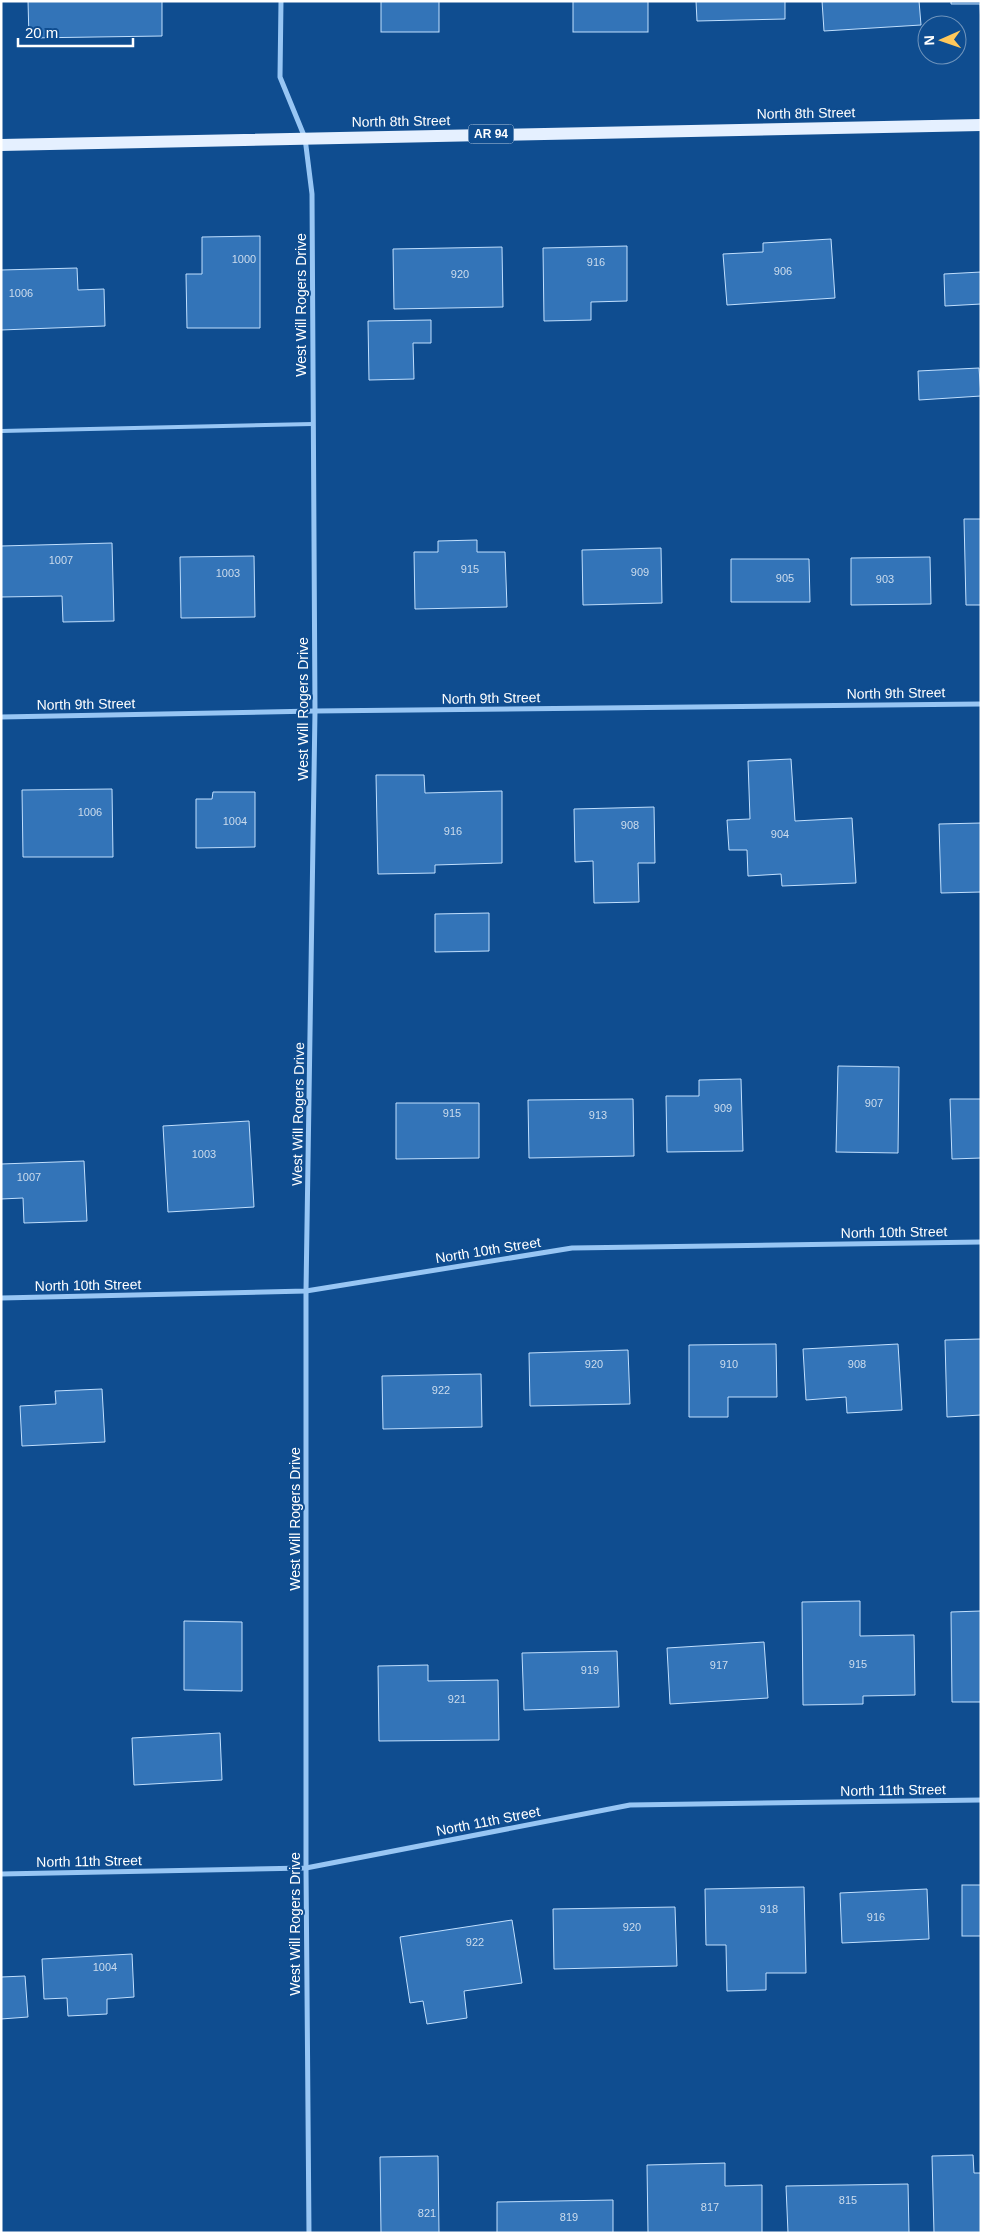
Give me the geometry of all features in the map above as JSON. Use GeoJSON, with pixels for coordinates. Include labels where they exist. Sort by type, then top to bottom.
{"type":"FeatureCollection","features":[{"type":"Feature","properties":{"kind":"main road","name":"North 8th Street"},"geometry":{"type":"LineString","coordinates":[[1,146],[981,125]]}},
{"type":"Feature","properties":{"kind":"street","name":"West Will Rogers Drive"},"geometry":{"type":"LineString","coordinates":[[281,1],[280,77],[305,138],[312,194],[315,711],[306,1291],[306,1868],[309,2233]]}},
{"type":"Feature","properties":{"kind":"street","name":"North 9th Street"},"geometry":{"type":"LineString","coordinates":[[1,717],[315,711],[981,704]]}},
{"type":"Feature","properties":{"kind":"street","name":"North 10th Street"},"geometry":{"type":"LineString","coordinates":[[1,1298],[306,1291],[572,1248],[981,1242]]}},
{"type":"Feature","properties":{"kind":"street","name":"North 11th Street"},"geometry":{"type":"LineString","coordinates":[[1,1874],[306,1868],[630,1805],[981,1800]]}},
{"type":"Feature","properties":{"kind":"lane"},"geometry":{"type":"LineString","coordinates":[[1,431],[313,424]]}},
{"type":"Feature","properties":{"kind":"building"},"geometry":{"type":"Polygon","coordinates":[[[28,1],[162,1],[162,36],[29,38],[28,1]]]}},
{"type":"Feature","properties":{"kind":"building"},"geometry":{"type":"Polygon","coordinates":[[[381,1],[439,1],[439,32],[381,32],[381,1]]]}},
{"type":"Feature","properties":{"kind":"building"},"geometry":{"type":"Polygon","coordinates":[[[573,1],[648,1],[648,32],[573,32],[573,1]]]}},
{"type":"Feature","properties":{"kind":"building"},"geometry":{"type":"Polygon","coordinates":[[[696,1],[785,1],[785,19],[697,21],[696,1]]]}},
{"type":"Feature","properties":{"kind":"building"},"geometry":{"type":"Polygon","coordinates":[[[822,1],[919,1],[920,15],[917,15],[917,25],[824,31],[822,1]]]}},
{"type":"Feature","properties":{"kind":"building"},"geometry":{"type":"Polygon","coordinates":[[[951,1],[981,1],[981,26],[980,4],[951,4],[951,1]]]}},
{"type":"Feature","properties":{"kind":"building"},"geometry":{"type":"Polygon","coordinates":[[[260,236],[260,328],[187,328],[186,274],[202,274],[202,237],[260,236]]]}},
{"type":"Feature","properties":{"kind":"building"},"geometry":{"type":"Polygon","coordinates":[[[831,239],[835,298],[727,305],[723,254],[763,252],[763,243],[831,239]]]}},
{"type":"Feature","properties":{"kind":"building"},"geometry":{"type":"Polygon","coordinates":[[[627,246],[627,301],[591,302],[591,320],[544,321],[543,248],[627,246]]]}},
{"type":"Feature","properties":{"kind":"building"},"geometry":{"type":"Polygon","coordinates":[[[502,247],[503,307],[394,309],[393,249],[502,247]]]}},
{"type":"Feature","properties":{"kind":"building"},"geometry":{"type":"Polygon","coordinates":[[[77,268],[78,290],[104,289],[105,326],[1,330],[1,270],[77,268]]]}},
{"type":"Feature","properties":{"kind":"building"},"geometry":{"type":"Polygon","coordinates":[[[981,272],[981,304],[945,306],[944,274],[981,272]]]}},
{"type":"Feature","properties":{"kind":"building"},"geometry":{"type":"Polygon","coordinates":[[[431,320],[431,343],[413,343],[414,379],[369,380],[368,321],[431,320]]]}},
{"type":"Feature","properties":{"kind":"building"},"geometry":{"type":"Polygon","coordinates":[[[979,368],[981,396],[919,400],[918,371],[979,368]]]}},
{"type":"Feature","properties":{"kind":"building"},"geometry":{"type":"Polygon","coordinates":[[[964,519],[981,519],[981,605],[966,605],[964,519]]]}},
{"type":"Feature","properties":{"kind":"building"},"geometry":{"type":"Polygon","coordinates":[[[477,540],[477,552],[505,552],[507,607],[415,609],[414,552],[438,552],[438,541],[477,540]]]}},
{"type":"Feature","properties":{"kind":"building"},"geometry":{"type":"Polygon","coordinates":[[[112,543],[114,621],[63,622],[62,596],[1,597],[1,546],[112,543]]]}},
{"type":"Feature","properties":{"kind":"building"},"geometry":{"type":"Polygon","coordinates":[[[661,548],[662,603],[583,605],[582,550],[661,548]]]}},
{"type":"Feature","properties":{"kind":"building"},"geometry":{"type":"Polygon","coordinates":[[[254,556],[255,617],[181,618],[180,557],[254,556]]]}},
{"type":"Feature","properties":{"kind":"building"},"geometry":{"type":"Polygon","coordinates":[[[930,557],[931,604],[851,605],[851,558],[930,557]]]}},
{"type":"Feature","properties":{"kind":"building"},"geometry":{"type":"Polygon","coordinates":[[[731,559],[809,559],[810,602],[731,602],[731,559]]]}},
{"type":"Feature","properties":{"kind":"building"},"geometry":{"type":"Polygon","coordinates":[[[791,759],[795,821],[852,818],[856,883],[782,886],[781,874],[748,876],[747,850],[729,850],[727,820],[750,819],[748,761],[791,759]]]}},
{"type":"Feature","properties":{"kind":"building"},"geometry":{"type":"Polygon","coordinates":[[[376,775],[424,775],[425,793],[502,791],[502,863],[435,865],[435,873],[378,874],[376,775]]]}},
{"type":"Feature","properties":{"kind":"building"},"geometry":{"type":"Polygon","coordinates":[[[112,789],[113,857],[23,857],[22,790],[112,789]]]}},
{"type":"Feature","properties":{"kind":"building"},"geometry":{"type":"Polygon","coordinates":[[[213,792],[255,792],[255,847],[196,848],[196,799],[212,799],[213,792]]]}},
{"type":"Feature","properties":{"kind":"building"},"geometry":{"type":"Polygon","coordinates":[[[654,807],[655,863],[638,863],[639,902],[594,903],[593,861],[575,862],[574,809],[654,807]]]}},
{"type":"Feature","properties":{"kind":"building"},"geometry":{"type":"Polygon","coordinates":[[[981,823],[981,892],[941,893],[939,824],[981,823]]]}},
{"type":"Feature","properties":{"kind":"building"},"geometry":{"type":"Polygon","coordinates":[[[489,913],[489,951],[435,952],[435,914],[489,913]]]}},
{"type":"Feature","properties":{"kind":"building"},"geometry":{"type":"Polygon","coordinates":[[[838,1066],[899,1067],[898,1153],[836,1152],[838,1066]]]}},
{"type":"Feature","properties":{"kind":"building"},"geometry":{"type":"Polygon","coordinates":[[[741,1079],[743,1151],[667,1152],[666,1096],[699,1096],[699,1080],[741,1079]]]}},
{"type":"Feature","properties":{"kind":"building"},"geometry":{"type":"Polygon","coordinates":[[[633,1099],[634,1156],[529,1158],[528,1100],[633,1099]]]}},
{"type":"Feature","properties":{"kind":"building"},"geometry":{"type":"Polygon","coordinates":[[[950,1099],[981,1099],[981,1158],[952,1159],[950,1099]]]}},
{"type":"Feature","properties":{"kind":"building"},"geometry":{"type":"Polygon","coordinates":[[[396,1103],[479,1103],[479,1158],[396,1159],[396,1103]]]}},
{"type":"Feature","properties":{"kind":"building"},"geometry":{"type":"Polygon","coordinates":[[[249,1121],[254,1207],[168,1212],[163,1126],[249,1121]]]}},
{"type":"Feature","properties":{"kind":"building"},"geometry":{"type":"Polygon","coordinates":[[[84,1161],[87,1221],[24,1223],[23,1198],[1,1199],[1,1164],[84,1161]]]}},
{"type":"Feature","properties":{"kind":"building"},"geometry":{"type":"Polygon","coordinates":[[[981,1339],[981,1415],[947,1417],[945,1340],[981,1339]]]}},
{"type":"Feature","properties":{"kind":"building"},"geometry":{"type":"Polygon","coordinates":[[[776,1344],[777,1397],[728,1397],[728,1417],[689,1417],[689,1345],[776,1344]]]}},
{"type":"Feature","properties":{"kind":"building"},"geometry":{"type":"Polygon","coordinates":[[[898,1344],[902,1410],[847,1413],[846,1397],[806,1400],[803,1349],[898,1344]]]}},
{"type":"Feature","properties":{"kind":"building"},"geometry":{"type":"Polygon","coordinates":[[[628,1350],[630,1404],[530,1406],[529,1353],[628,1350]]]}},
{"type":"Feature","properties":{"kind":"building"},"geometry":{"type":"Polygon","coordinates":[[[481,1374],[482,1427],[383,1429],[382,1376],[481,1374]]]}},
{"type":"Feature","properties":{"kind":"building"},"geometry":{"type":"Polygon","coordinates":[[[102,1389],[105,1442],[22,1446],[20,1406],[56,1404],[55,1391],[102,1389]]]}},
{"type":"Feature","properties":{"kind":"building"},"geometry":{"type":"Polygon","coordinates":[[[860,1601],[860,1636],[914,1635],[915,1695],[863,1696],[863,1704],[803,1705],[802,1602],[860,1601]]]}},
{"type":"Feature","properties":{"kind":"building"},"geometry":{"type":"Polygon","coordinates":[[[981,1611],[981,1702],[952,1702],[951,1612],[981,1611]]]}},
{"type":"Feature","properties":{"kind":"building"},"geometry":{"type":"Polygon","coordinates":[[[184,1621],[242,1622],[242,1691],[184,1690],[184,1621]]]}},
{"type":"Feature","properties":{"kind":"building"},"geometry":{"type":"Polygon","coordinates":[[[764,1642],[768,1698],[670,1704],[667,1648],[764,1642]]]}},
{"type":"Feature","properties":{"kind":"building"},"geometry":{"type":"Polygon","coordinates":[[[617,1651],[619,1707],[524,1710],[522,1653],[617,1651]]]}},
{"type":"Feature","properties":{"kind":"building"},"geometry":{"type":"Polygon","coordinates":[[[428,1665],[428,1681],[498,1680],[499,1740],[379,1741],[378,1666],[428,1665]]]}},
{"type":"Feature","properties":{"kind":"building"},"geometry":{"type":"Polygon","coordinates":[[[220,1733],[222,1780],[134,1785],[132,1738],[220,1733]]]}},
{"type":"Feature","properties":{"kind":"building"},"geometry":{"type":"Polygon","coordinates":[[[962,1885],[981,1885],[981,1936],[962,1936],[962,1885]]]}},
{"type":"Feature","properties":{"kind":"building"},"geometry":{"type":"Polygon","coordinates":[[[804,1887],[806,1973],[766,1973],[766,1990],[727,1991],[726,1945],[706,1945],[705,1889],[804,1887]]]}},
{"type":"Feature","properties":{"kind":"building"},"geometry":{"type":"Polygon","coordinates":[[[927,1889],[929,1939],[842,1943],[840,1893],[927,1889]]]}},
{"type":"Feature","properties":{"kind":"building"},"geometry":{"type":"Polygon","coordinates":[[[675,1907],[677,1966],[554,1969],[553,1909],[675,1907]]]}},
{"type":"Feature","properties":{"kind":"building"},"geometry":{"type":"Polygon","coordinates":[[[512,1920],[522,1983],[464,1991],[467,2018],[427,2024],[423,2001],[410,2003],[400,1937],[512,1920]]]}},
{"type":"Feature","properties":{"kind":"building"},"geometry":{"type":"Polygon","coordinates":[[[132,1954],[134,1997],[107,1999],[107,2014],[68,2016],[67,1998],[44,1999],[42,1959],[132,1954]]]}},
{"type":"Feature","properties":{"kind":"building"},"geometry":{"type":"Polygon","coordinates":[[[25,1976],[28,2017],[1,2019],[1,1977],[25,1976]]]}},
{"type":"Feature","properties":{"kind":"building"},"geometry":{"type":"Polygon","coordinates":[[[973,2155],[974,2173],[981,2173],[981,2233],[934,2233],[932,2156],[973,2155]]]}},
{"type":"Feature","properties":{"kind":"building"},"geometry":{"type":"Polygon","coordinates":[[[438,2156],[439,2233],[381,2233],[380,2157],[438,2156]]]}},
{"type":"Feature","properties":{"kind":"building"},"geometry":{"type":"Polygon","coordinates":[[[725,2163],[725,2186],[762,2185],[762,2233],[648,2233],[647,2165],[725,2163]]]}},
{"type":"Feature","properties":{"kind":"building"},"geometry":{"type":"Polygon","coordinates":[[[908,2184],[909,2233],[788,2233],[786,2186],[908,2184]]]}},
{"type":"Feature","properties":{"kind":"building"},"geometry":{"type":"Polygon","coordinates":[[[613,2200],[613,2233],[497,2233],[497,2202],[613,2200]]]}}]}
